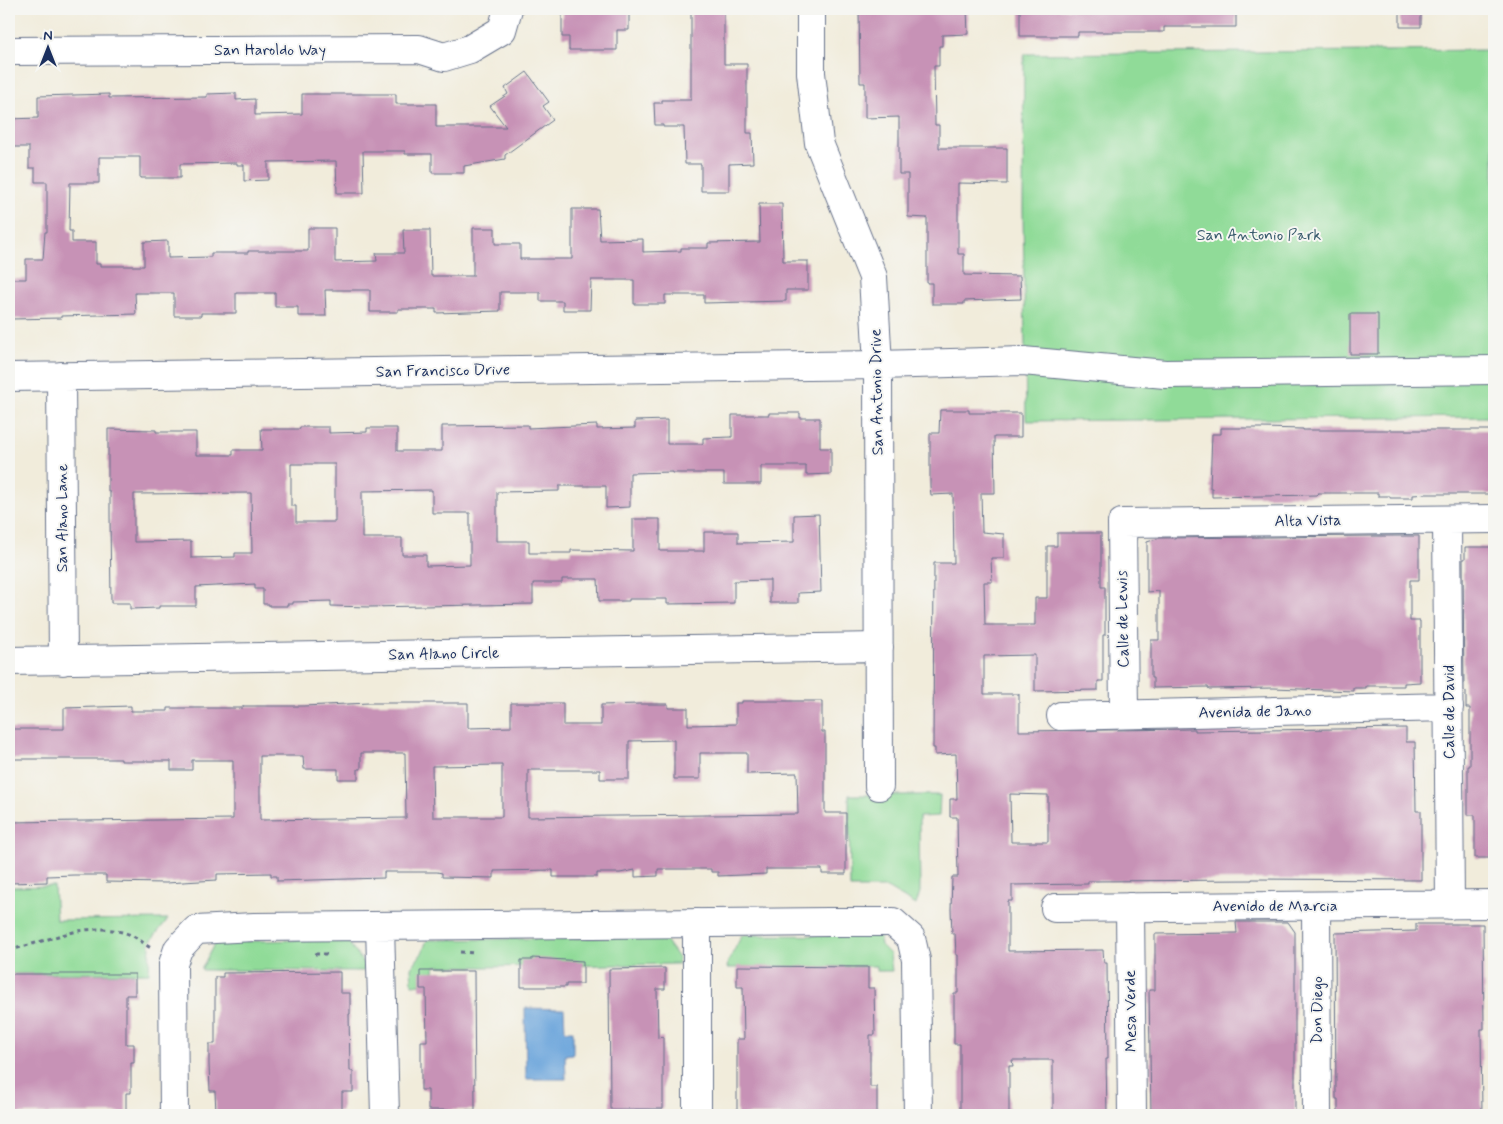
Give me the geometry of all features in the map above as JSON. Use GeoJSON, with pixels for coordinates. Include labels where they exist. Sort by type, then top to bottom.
{"type":"FeatureCollection","features":[{"type":"Feature","properties":{"kind":"street","name":"San Haroldo Way"},"geometry":{"type":"LineString","coordinates":[[9,51],[418,49],[444,57],[470,49],[502,30],[508,9]]}},
{"type":"Feature","properties":{"kind":"street","name":"San Antonio Drive"},"geometry":{"type":"LineString","coordinates":[[811,9],[811,73],[819,143],[873,277],[878,365],[879,786]]}},
{"type":"Feature","properties":{"kind":"street","name":"San Francisco Drive"},"geometry":{"type":"LineString","coordinates":[[9,377],[878,365],[1023,361],[1165,374],[1494,370]]}},
{"type":"Feature","properties":{"kind":"street","name":"San Alano Lane"},"geometry":{"type":"LineString","coordinates":[[61,376],[63,661]]}},
{"type":"Feature","properties":{"kind":"street","name":"Alta Vista"},"geometry":{"type":"LineString","coordinates":[[1122,523],[1494,519]]}},
{"type":"Feature","properties":{"kind":"street","name":"Calle de David"},"geometry":{"type":"LineString","coordinates":[[1447,520],[1450,905]]}},
{"type":"Feature","properties":{"kind":"street","name":"Calle de Lewis"},"geometry":{"type":"LineString","coordinates":[[1122,523],[1124,714]]}},
{"type":"Feature","properties":{"kind":"street","name":"San Alano Circle"},"geometry":{"type":"LineString","coordinates":[[9,662],[879,647]]}},
{"type":"Feature","properties":{"kind":"street","name":"Avenida de Jano"},"geometry":{"type":"LineString","coordinates":[[1061,716],[1449,707]]}},
{"type":"Feature","properties":{"kind":"street","name":"Avenido de Marcia"},"geometry":{"type":"LineString","coordinates":[[1055,908],[1494,904]]}},
{"type":"Feature","properties":{"kind":"street","name":"Don Diego"},"geometry":{"type":"LineString","coordinates":[[1316,906],[1317,1115]]}},
{"type":"Feature","properties":{"kind":"street","name":"Mesa Verde"},"geometry":{"type":"LineString","coordinates":[[1130,907],[1132,1115]]}},
{"type":"Feature","properties":{"kind":"street"},"geometry":{"type":"LineString","coordinates":[[174,1115],[173,964],[178,949],[196,930],[380,926],[893,922],[911,938],[916,960],[918,1115]]}},
{"type":"Feature","properties":{"kind":"street"},"geometry":{"type":"LineString","coordinates":[[697,923],[697,1115]]}},
{"type":"Feature","properties":{"kind":"street"},"geometry":{"type":"LineString","coordinates":[[380,926],[385,1115]]}},
{"type":"Feature","properties":{"kind":"path"},"geometry":{"type":"LineString","coordinates":[[9,950],[63,933],[88,930],[115,930],[133,936],[153,950]]}},
{"type":"Feature","properties":{"kind":"green space","name":"San Antonio Park"},"geometry":{"type":"Polygon","coordinates":[[[1494,50],[1494,417],[1026,421],[1023,211],[1024,54],[1494,50]]]}},
{"type":"Feature","properties":{"kind":"green space"},"geometry":{"type":"Polygon","coordinates":[[[849,795],[940,795],[939,816],[919,817],[920,892],[916,905],[887,888],[850,888],[849,795]]]}},
{"type":"Feature","properties":{"kind":"green space"},"geometry":{"type":"Polygon","coordinates":[[[54,886],[56,920],[168,919],[150,942],[149,973],[9,974],[9,887],[54,886]]]}},
{"type":"Feature","properties":{"kind":"green space"},"geometry":{"type":"Polygon","coordinates":[[[745,935],[879,936],[881,945],[890,954],[892,971],[877,971],[877,966],[727,968],[728,962],[741,937],[745,935]]]}},
{"type":"Feature","properties":{"kind":"green space"},"geometry":{"type":"Polygon","coordinates":[[[663,937],[678,958],[679,964],[435,966],[434,971],[421,984],[412,985],[411,968],[422,953],[427,940],[663,937]]]}},
{"type":"Feature","properties":{"kind":"green space"},"geometry":{"type":"Polygon","coordinates":[[[346,939],[364,964],[364,971],[201,970],[215,942],[346,939]]]}},
{"type":"Feature","properties":{"kind":"water"},"geometry":{"type":"Polygon","coordinates":[[[525,1008],[564,1009],[565,1031],[573,1031],[573,1054],[565,1055],[566,1079],[526,1079],[525,1008]]]}},
{"type":"Feature","properties":{"kind":"building"},"geometry":{"type":"Polygon","coordinates":[[[562,9],[629,9],[629,30],[617,30],[617,50],[569,50],[569,37],[562,37],[562,9]]]}},
{"type":"Feature","properties":{"kind":"building"},"geometry":{"type":"Polygon","coordinates":[[[691,9],[724,9],[724,64],[747,64],[747,133],[752,133],[753,163],[729,164],[729,191],[701,191],[701,164],[685,164],[684,127],[655,125],[654,103],[662,103],[662,100],[691,100],[691,9]]]}},
{"type":"Feature","properties":{"kind":"building"},"geometry":{"type":"Polygon","coordinates":[[[859,9],[967,9],[968,34],[942,35],[942,46],[939,46],[939,66],[934,66],[935,125],[939,125],[939,148],[1007,148],[1007,184],[958,183],[958,254],[964,254],[964,275],[1020,276],[1021,299],[964,301],[964,304],[932,304],[932,283],[927,283],[927,218],[908,217],[908,174],[899,174],[899,117],[865,118],[865,83],[860,83],[859,9]]]}},
{"type":"Feature","properties":{"kind":"building"},"geometry":{"type":"Polygon","coordinates":[[[1020,9],[1236,9],[1236,27],[1164,27],[1164,32],[1078,32],[1078,36],[1020,36],[1020,9]]]}},
{"type":"Feature","properties":{"kind":"building"},"geometry":{"type":"Polygon","coordinates":[[[1400,9],[1421,9],[1421,27],[1400,27],[1400,9]]]}},
{"type":"Feature","properties":{"kind":"building"},"geometry":{"type":"Polygon","coordinates":[[[527,72],[549,102],[543,106],[553,120],[505,155],[505,159],[464,166],[464,173],[432,173],[432,154],[405,154],[405,151],[363,151],[364,193],[337,193],[336,161],[268,162],[268,180],[244,181],[244,165],[237,165],[237,163],[180,164],[180,178],[140,178],[140,157],[99,157],[99,183],[70,183],[69,231],[72,231],[72,242],[96,242],[96,264],[100,264],[100,266],[144,266],[144,242],[168,241],[168,258],[211,257],[211,253],[248,253],[248,251],[308,251],[308,228],[335,228],[335,262],[377,261],[376,253],[404,253],[403,230],[430,230],[431,276],[473,276],[473,228],[495,228],[495,244],[520,244],[520,259],[572,259],[572,209],[598,209],[600,240],[643,239],[643,252],[681,251],[681,248],[708,248],[708,243],[760,242],[759,204],[782,204],[783,261],[808,261],[808,290],[786,290],[786,301],[704,303],[704,295],[665,295],[665,304],[634,304],[634,280],[591,280],[590,310],[563,310],[563,301],[540,301],[540,292],[500,292],[500,311],[436,313],[436,309],[398,309],[398,312],[370,312],[370,290],[325,290],[326,316],[298,316],[298,307],[275,307],[275,293],[236,293],[236,313],[201,313],[201,316],[174,316],[174,293],[135,293],[136,314],[12,319],[12,279],[26,279],[26,259],[43,259],[45,232],[47,232],[47,182],[35,182],[35,168],[29,168],[29,147],[10,147],[10,119],[38,118],[38,96],[109,94],[109,98],[207,97],[207,94],[236,93],[236,100],[255,99],[255,115],[302,114],[302,94],[396,94],[396,104],[436,104],[436,127],[506,127],[490,106],[508,94],[505,88],[527,72]]]}},
{"type":"Feature","properties":{"kind":"building"},"geometry":{"type":"Polygon","coordinates":[[[1350,314],[1378,314],[1378,354],[1350,354],[1350,314]]]}},
{"type":"Feature","properties":{"kind":"building"},"geometry":{"type":"Polygon","coordinates":[[[940,410],[969,410],[969,413],[1021,413],[1021,437],[994,437],[995,493],[981,493],[982,532],[1004,534],[1004,558],[991,558],[992,582],[984,582],[985,625],[1035,625],[1035,598],[1047,598],[1047,546],[1057,546],[1057,533],[1101,533],[1101,587],[1105,587],[1105,635],[1103,635],[1103,681],[1098,681],[1098,690],[1035,691],[1035,655],[984,656],[984,694],[1019,694],[1019,731],[1406,728],[1406,742],[1415,742],[1416,811],[1421,811],[1421,880],[1252,879],[1088,881],[1088,884],[1012,885],[1012,901],[1008,901],[1008,951],[1103,950],[1104,963],[1107,963],[1107,1114],[1053,1114],[1053,1060],[1012,1060],[1013,1066],[1009,1066],[1009,1115],[960,1115],[960,1044],[954,1044],[954,993],[958,993],[958,955],[956,955],[955,934],[952,934],[951,909],[952,877],[958,877],[957,817],[950,817],[950,799],[957,799],[956,754],[935,755],[935,748],[933,748],[934,563],[954,563],[953,494],[931,495],[930,433],[939,433],[940,410]],[[1010,794],[1011,842],[1048,842],[1048,795],[1010,794]]]}},
{"type":"Feature","properties":{"kind":"building"},"geometry":{"type":"Polygon","coordinates":[[[769,413],[800,413],[800,418],[820,418],[820,448],[831,448],[831,474],[806,475],[806,466],[761,466],[761,484],[724,484],[724,473],[630,473],[630,507],[606,508],[606,486],[559,486],[559,491],[497,492],[497,541],[529,541],[529,553],[571,553],[571,550],[633,551],[633,519],[660,519],[660,551],[704,551],[704,532],[738,532],[738,543],[794,542],[794,515],[819,514],[821,592],[798,593],[798,603],[770,603],[770,580],[734,581],[734,603],[667,604],[667,599],[599,601],[598,579],[562,579],[562,583],[533,583],[533,604],[369,607],[331,606],[331,601],[293,602],[293,604],[287,604],[287,606],[269,606],[269,604],[263,604],[263,589],[255,589],[255,584],[196,587],[196,606],[159,606],[159,608],[130,609],[130,603],[111,603],[108,429],[196,432],[196,455],[233,455],[233,450],[262,450],[261,429],[300,429],[300,427],[329,427],[329,433],[367,432],[367,428],[397,428],[397,451],[442,451],[442,426],[528,425],[528,428],[597,425],[597,429],[635,428],[635,421],[667,420],[667,444],[703,444],[703,438],[732,437],[732,415],[769,415],[769,413]],[[291,464],[291,506],[296,506],[296,522],[335,522],[335,464],[291,464]],[[432,490],[362,491],[362,538],[402,538],[402,555],[426,555],[426,566],[470,565],[470,513],[432,513],[432,490]],[[251,493],[134,494],[134,542],[191,541],[191,558],[235,557],[235,553],[252,553],[251,493]]]}},
{"type":"Feature","properties":{"kind":"building"},"geometry":{"type":"Polygon","coordinates":[[[1221,428],[1494,430],[1494,494],[1426,494],[1413,495],[1413,498],[1390,498],[1390,496],[1378,496],[1378,493],[1212,497],[1212,488],[1210,488],[1212,434],[1221,434],[1221,428]]]}},
{"type":"Feature","properties":{"kind":"building"},"geometry":{"type":"Polygon","coordinates":[[[1419,536],[1419,580],[1410,580],[1410,621],[1420,621],[1420,682],[1404,683],[1404,686],[1366,686],[1366,688],[1353,688],[1353,691],[1274,688],[1209,689],[1208,687],[1153,688],[1153,678],[1151,678],[1151,640],[1159,640],[1159,591],[1147,592],[1147,542],[1160,538],[1419,536]]]}},
{"type":"Feature","properties":{"kind":"building"},"geometry":{"type":"Polygon","coordinates":[[[1465,547],[1494,547],[1494,858],[1475,858],[1475,815],[1468,815],[1470,708],[1466,708],[1466,692],[1464,691],[1463,559],[1465,559],[1465,547]]]}},
{"type":"Feature","properties":{"kind":"building"},"geometry":{"type":"Polygon","coordinates":[[[742,701],[822,701],[822,732],[825,732],[825,813],[846,813],[846,874],[822,874],[822,869],[766,869],[766,874],[718,876],[718,872],[711,872],[711,869],[658,869],[658,876],[635,877],[635,870],[620,873],[597,873],[597,877],[553,877],[553,870],[494,871],[494,878],[442,877],[442,873],[437,872],[384,872],[384,878],[277,881],[277,876],[271,876],[271,873],[217,874],[217,880],[166,883],[106,882],[106,875],[74,875],[47,876],[47,882],[9,883],[9,822],[233,819],[233,760],[192,760],[192,770],[171,770],[171,761],[9,759],[9,729],[64,729],[64,708],[131,706],[131,711],[168,711],[168,708],[243,708],[243,706],[468,703],[468,728],[511,727],[511,703],[563,703],[563,725],[601,725],[601,705],[668,704],[668,708],[688,708],[688,725],[736,724],[736,703],[742,703],[742,701]],[[674,740],[629,741],[629,779],[600,779],[600,770],[528,770],[528,817],[798,814],[797,773],[747,774],[747,753],[700,753],[700,779],[674,779],[674,740]],[[361,753],[361,769],[358,769],[358,779],[338,779],[338,769],[304,769],[303,756],[260,756],[260,820],[406,818],[405,753],[361,753]],[[502,765],[432,766],[433,817],[502,817],[502,765]]]}},
{"type":"Feature","properties":{"kind":"building"},"geometry":{"type":"Polygon","coordinates":[[[1236,922],[1288,922],[1295,932],[1295,1115],[1151,1115],[1149,990],[1155,990],[1155,934],[1237,933],[1236,922]]]}},
{"type":"Feature","properties":{"kind":"building"},"geometry":{"type":"Polygon","coordinates":[[[1416,924],[1483,924],[1484,1029],[1481,1029],[1482,1115],[1338,1115],[1338,1099],[1336,1099],[1335,933],[1416,931],[1416,924]]]}},
{"type":"Feature","properties":{"kind":"building"},"geometry":{"type":"Polygon","coordinates":[[[532,958],[583,961],[583,984],[566,984],[566,987],[521,987],[521,960],[532,960],[532,958]]]}},
{"type":"Feature","properties":{"kind":"building"},"geometry":{"type":"Polygon","coordinates":[[[737,966],[868,967],[868,988],[874,988],[875,1035],[870,1035],[870,1087],[877,1087],[877,1115],[737,1115],[737,1039],[744,1039],[743,987],[737,987],[737,966]]]}},
{"type":"Feature","properties":{"kind":"building"},"geometry":{"type":"Polygon","coordinates":[[[665,968],[665,989],[657,989],[658,1038],[663,1037],[663,1109],[610,1109],[609,969],[665,968]]]}},
{"type":"Feature","properties":{"kind":"building"},"geometry":{"type":"Polygon","coordinates":[[[420,971],[474,971],[475,1110],[428,1110],[428,1090],[421,1090],[421,1041],[427,1041],[426,989],[420,989],[420,971]]]}},
{"type":"Feature","properties":{"kind":"building"},"geometry":{"type":"Polygon","coordinates":[[[340,972],[340,993],[350,993],[350,1071],[353,1071],[353,1092],[342,1092],[342,1111],[216,1113],[215,1091],[210,1091],[209,1064],[209,1044],[215,1044],[215,977],[223,977],[223,973],[340,972]]]}},
{"type":"Feature","properties":{"kind":"building"},"geometry":{"type":"Polygon","coordinates":[[[9,974],[135,974],[135,995],[126,995],[126,1044],[134,1044],[134,1063],[131,1063],[131,1093],[126,1093],[126,1113],[9,1114],[9,974]]]}}]}
